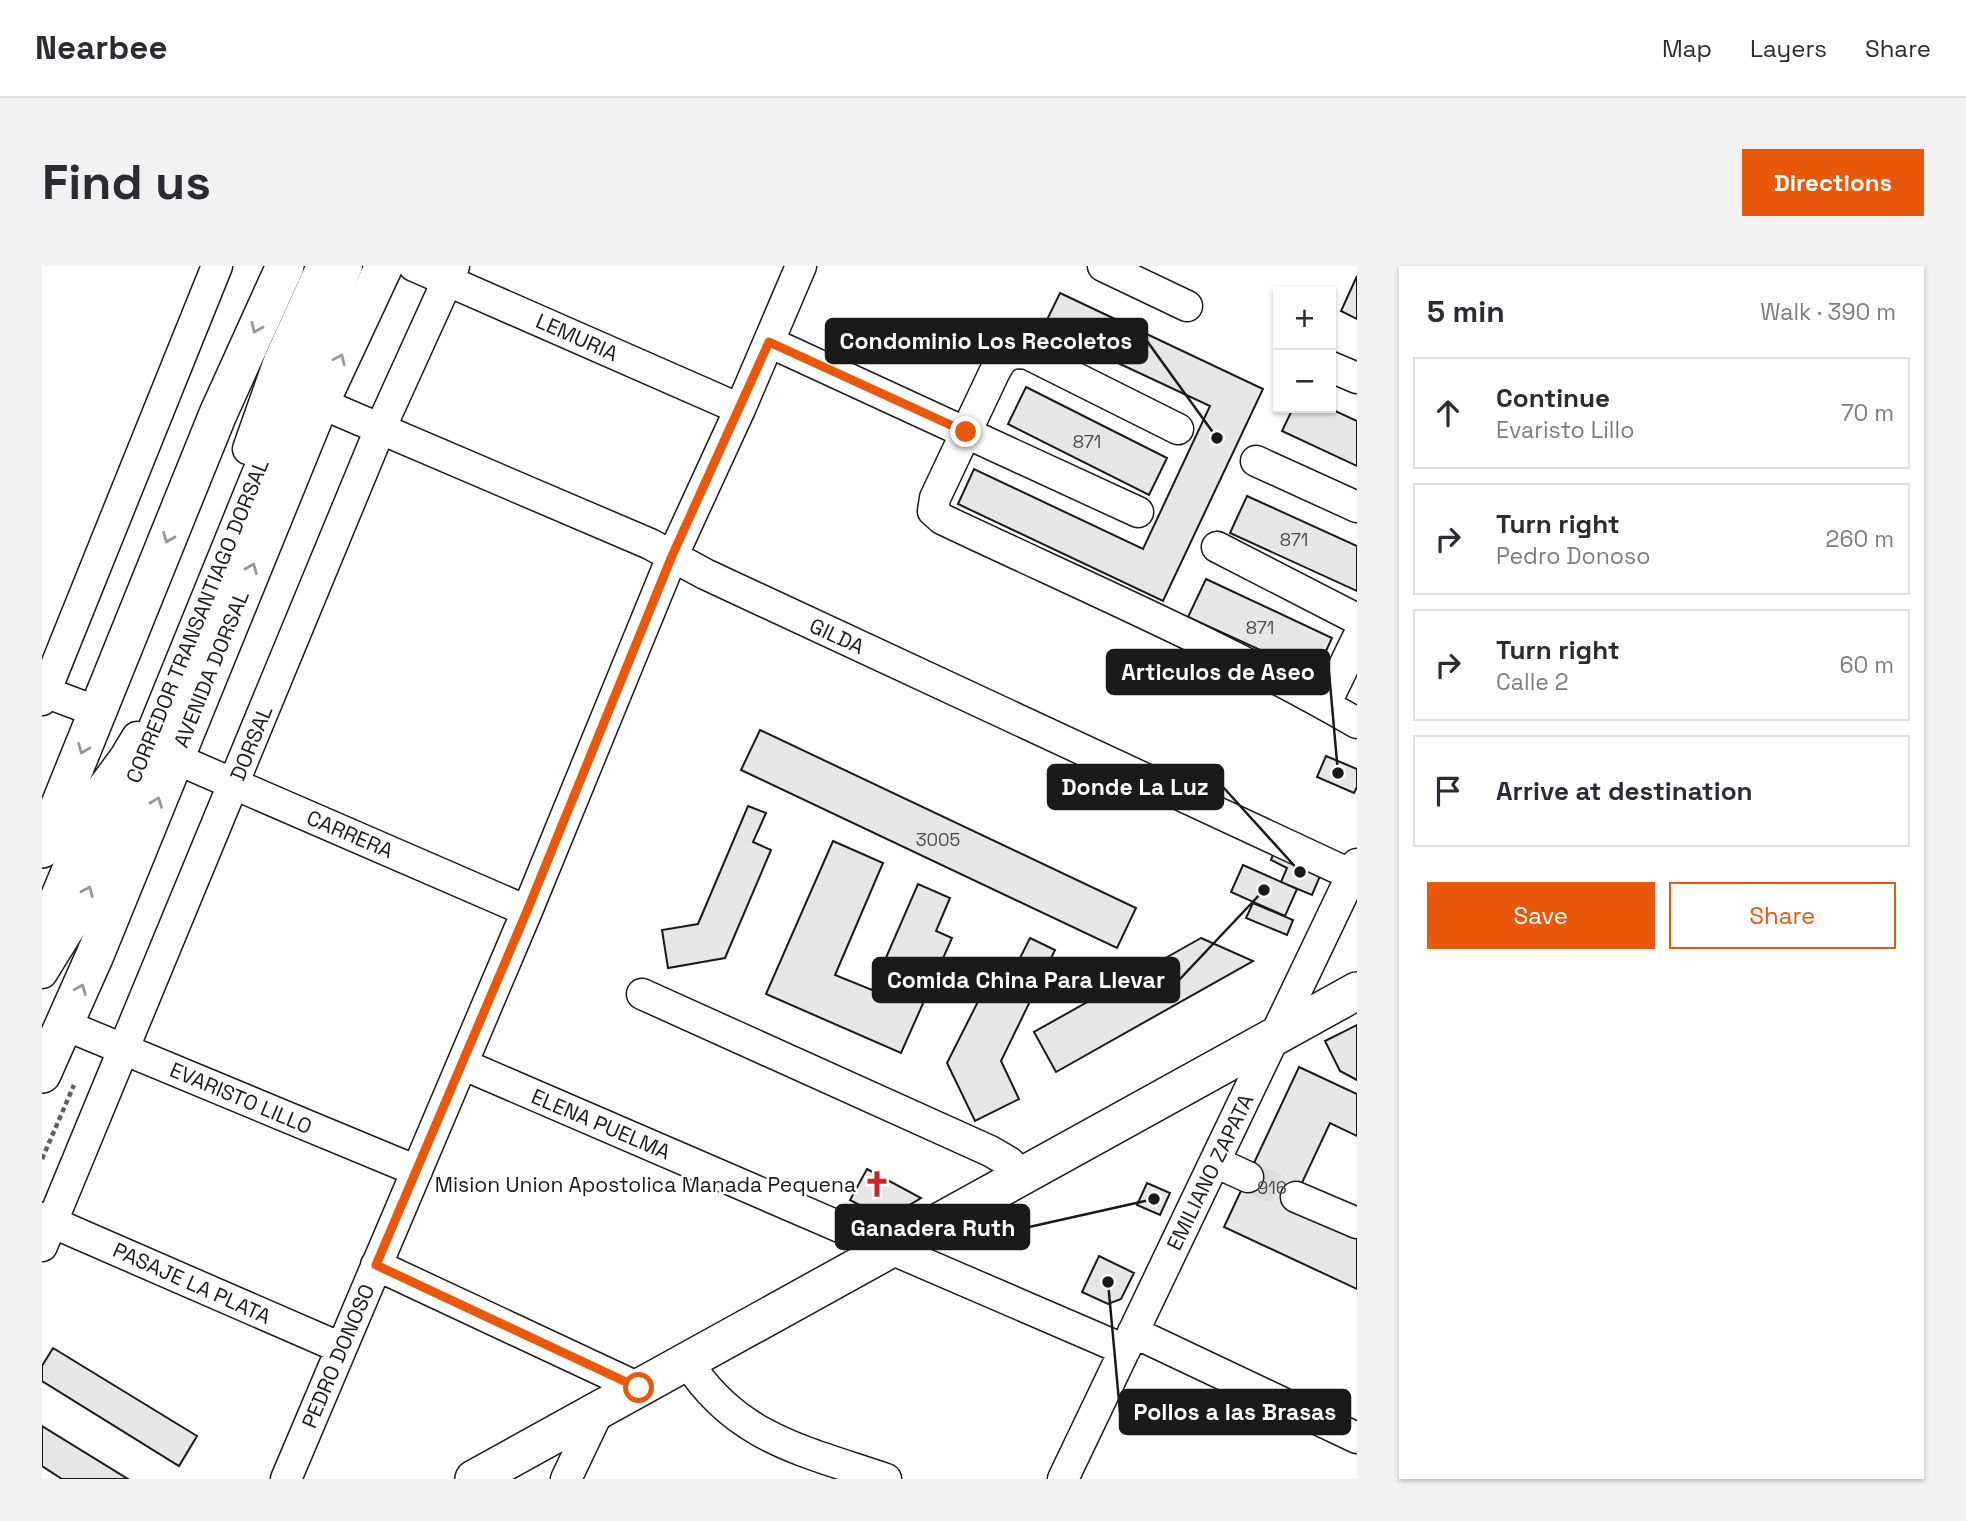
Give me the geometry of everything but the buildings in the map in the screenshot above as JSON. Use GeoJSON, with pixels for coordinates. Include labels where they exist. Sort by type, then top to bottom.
{"type":"FeatureCollection","features":[{"type":"Feature","properties":{"kind":"main road","name":"AVENIDA DORSAL"},"geometry":{"type":"LineString","coordinates":[[42,1074],[65,1026],[72,852],[97,712],[218,414],[285,266]]}},
{"type":"Feature","properties":{"kind":"main road","name":"AVENIDA DORSAL"},"geometry":{"type":"LineString","coordinates":[[72,852],[174,758],[320,403],[384,266]]}},
{"type":"Feature","properties":{"kind":"main road"},"geometry":{"type":"LineString","coordinates":[[474,1479],[1357,991]]}},
{"type":"Feature","properties":{"kind":"street"},"geometry":{"type":"LineString","coordinates":[[97,712],[43,695],[217,266]]}},
{"type":"Feature","properties":{"kind":"street","name":"CORREDOR TRANSANTIAGO DORSAL"},"geometry":{"type":"LineString","coordinates":[[42,930],[72,852],[100,791],[125,757],[142,724],[225,523],[279,361],[322,266]]}},
{"type":"Feature","properties":{"kind":"street","name":"CORREDOR TRANSANTIAGO DORSAL"},"geometry":{"type":"LineString","coordinates":[[42,973],[74,923],[72,852],[255,479],[347,266]]}},
{"type":"Feature","properties":{"kind":"street","name":"LEMURIA"},"geometry":{"type":"LineString","coordinates":[[414,266],[450,273],[740,409]]}},
{"type":"Feature","properties":{"kind":"street","name":"PEDRO DONOSO"},"geometry":{"type":"LineString","coordinates":[[286,1479],[527,911],[672,556],[740,409],[801,266]]}},
{"type":"Feature","properties":{"kind":"street"},"geometry":{"type":"LineString","coordinates":[[1103,266],[1187,306]]}},
{"type":"Feature","properties":{"kind":"street","name":"DORSAL"},"geometry":{"type":"LineString","coordinates":[[45,1229],[235,784],[380,429],[450,273]]}},
{"type":"Feature","properties":{"kind":"street"},"geometry":{"type":"LineString","coordinates":[[769,342],[1138,512]]}},
{"type":"Feature","properties":{"kind":"street"},"geometry":{"type":"LineString","coordinates":[[1178,429],[1028,354],[1017,352],[1002,358],[935,498],[933,511],[942,519],[1188,636],[1357,723]]}},
{"type":"Feature","properties":{"kind":"street"},"geometry":{"type":"LineString","coordinates":[[1336,369],[1357,378]]}},
{"type":"Feature","properties":{"kind":"street","name":"GILDA"},"geometry":{"type":"LineString","coordinates":[[320,403],[650,544],[705,574],[1354,870]]}},
{"type":"Feature","properties":{"kind":"street"},"geometry":{"type":"LineString","coordinates":[[1256,461],[1357,507]]}},
{"type":"Feature","properties":{"kind":"street"},"geometry":{"type":"LineString","coordinates":[[1217,547],[1357,619]]}},
{"type":"Feature","properties":{"kind":"street"},"geometry":{"type":"LineString","coordinates":[[1325,705],[1357,639]]}},
{"type":"Feature","properties":{"kind":"street","name":"CARRERA"},"geometry":{"type":"LineString","coordinates":[[174,758],[527,911]]}},
{"type":"Feature","properties":{"kind":"street","name":"EMILIANO ZAPATA"},"geometry":{"type":"LineString","coordinates":[[1063,1479],[1354,870]]}},
{"type":"Feature","properties":{"kind":"street"},"geometry":{"type":"LineString","coordinates":[[642,994],[990,1151],[1009,1162],[1022,1176]]}},
{"type":"Feature","properties":{"kind":"street","name":"EVARISTO LILLO"},"geometry":{"type":"LineString","coordinates":[[65,1026],[417,1171]]}},
{"type":"Feature","properties":{"kind":"street","name":"ELENA PUELMA"},"geometry":{"type":"LineString","coordinates":[[462,1064],[890,1249],[1129,1341],[1357,1438]]}},
{"type":"Feature","properties":{"kind":"street"},"geometry":{"type":"LineString","coordinates":[[1215,1162],[1248,1177]]}},
{"type":"Feature","properties":{"kind":"street"},"geometry":{"type":"LineString","coordinates":[[1296,1197],[1357,1223]]}},
{"type":"Feature","properties":{"kind":"street","name":"PASAJE LA PLATA"},"geometry":{"type":"LineString","coordinates":[[45,1229],[341,1348]]}},
{"type":"Feature","properties":{"kind":"street"},"geometry":{"type":"LineString","coordinates":[[376,1265],[639,1388]]}},
{"type":"Feature","properties":{"kind":"street"},"geometry":{"type":"LineString","coordinates":[[687,1361],[713,1397],[746,1425],[784,1444],[886,1479]]}},
{"type":"Feature","properties":{"kind":"street"},"geometry":{"type":"LineString","coordinates":[[566,1479],[599,1410]]}},
{"type":"Feature","properties":{"kind":"tunnel"},"geometry":{"type":"LineString","coordinates":[[1248,1177],[1296,1197]]}},
{"type":"Feature","properties":{"kind":"place","name":"Condominio Los Recoletos"},"geometry":{"type":"Point","coordinates":[1217,438]}},
{"type":"Feature","properties":{"kind":"place","name":"Articulos de Aseo"},"geometry":{"type":"Point","coordinates":[1338,773]}},
{"type":"Feature","properties":{"kind":"place","name":"Donde La Luz"},"geometry":{"type":"Point","coordinates":[1300,872]}},
{"type":"Feature","properties":{"kind":"place","name":"Comida China Para Llevar"},"geometry":{"type":"Point","coordinates":[1264,890]}},
{"type":"Feature","properties":{"kind":"place","name":"Mision Union Apostolica Manada Pequena"},"geometry":{"type":"Point","coordinates":[877,1184]}},
{"type":"Feature","properties":{"kind":"place","name":"Ganadera Ruth"},"geometry":{"type":"Point","coordinates":[1154,1199]}},
{"type":"Feature","properties":{"kind":"place","name":"Pollos a las Brasas"},"geometry":{"type":"Point","coordinates":[1108,1282]}},
{"type":"Feature","properties":{"kind":"route"},"geometry":{"type":"LineString","coordinates":[[639,1388],[376,1265],[527,911],[672,556],[769,342],[966,432]]}}]}
